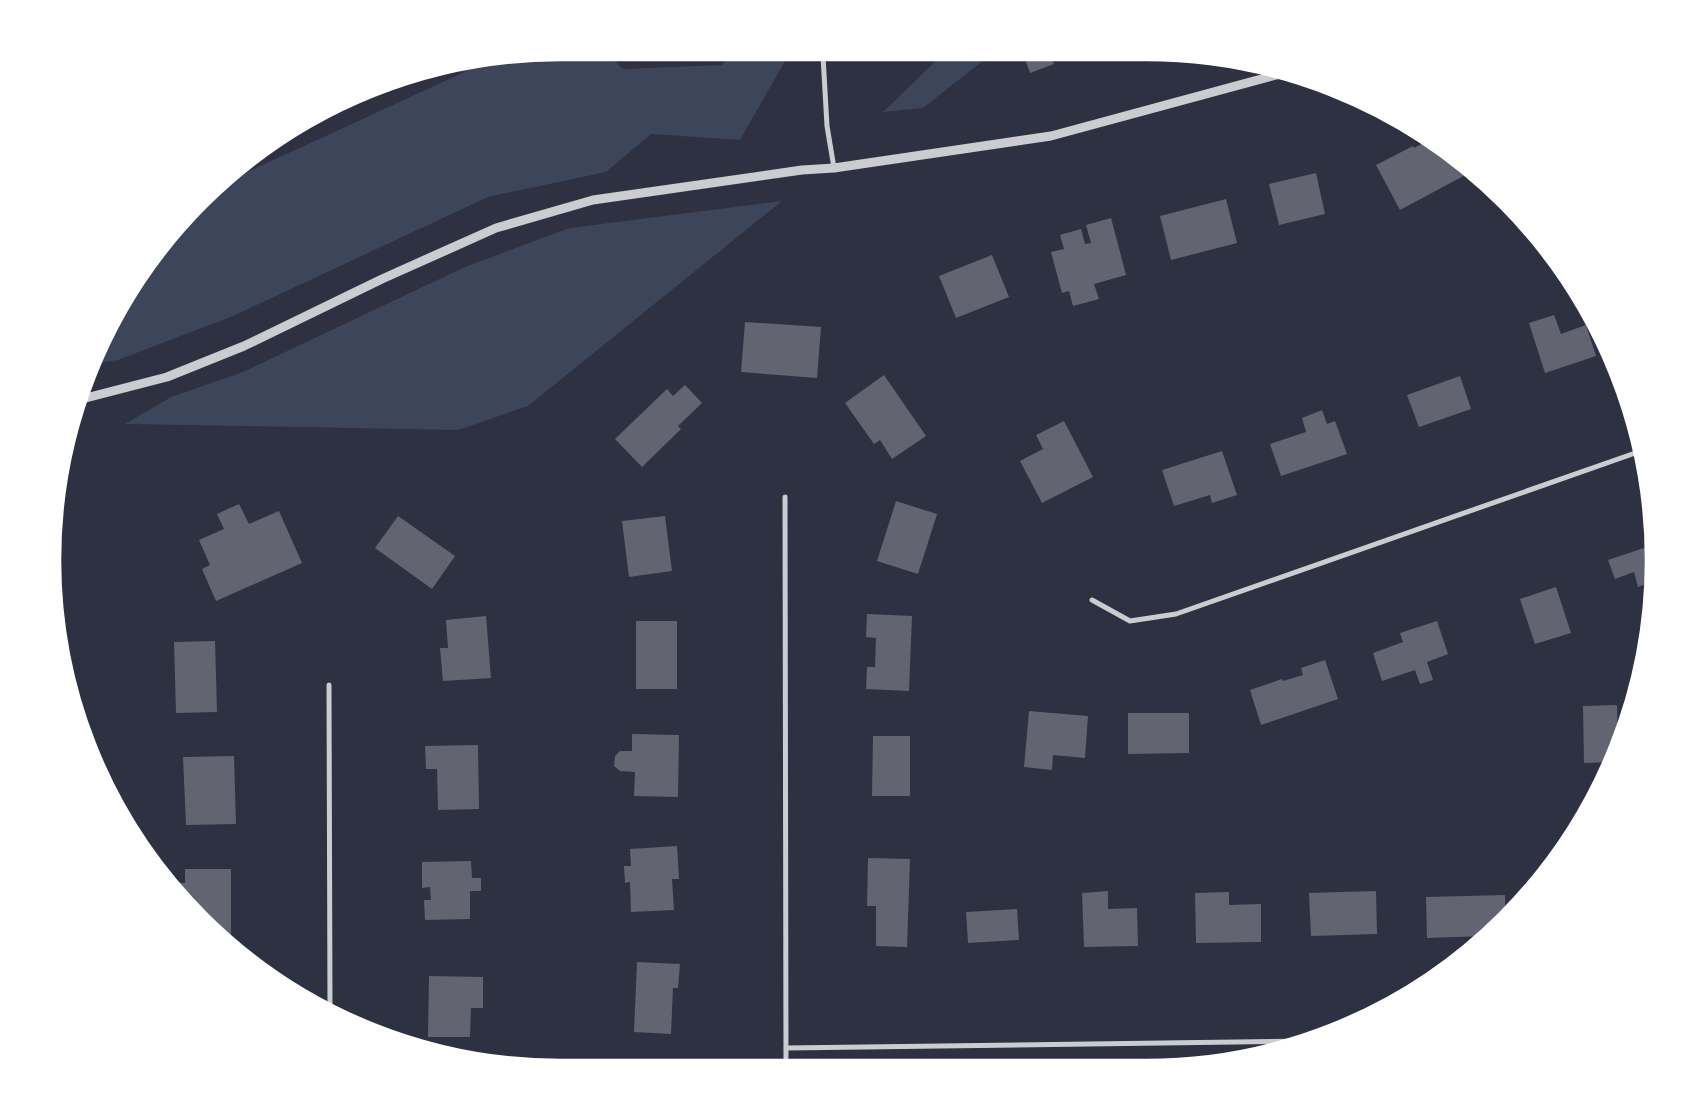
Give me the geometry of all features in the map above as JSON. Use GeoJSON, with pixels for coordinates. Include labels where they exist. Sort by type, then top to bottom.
{"type":"FeatureCollection","features":[{"type":"Feature","properties":{"kind":"street"},"geometry":{"type":"LineString","coordinates":[[823,60],[827,126],[834,168]]}},
{"type":"Feature","properties":{"kind":"street"},"geometry":{"type":"LineString","coordinates":[[88,398],[167,377],[244,346],[382,279],[496,228],[593,200],[802,170],[834,168],[1051,136],[1272,76]]}},
{"type":"Feature","properties":{"kind":"street"},"geometry":{"type":"LineString","coordinates":[[1092,600],[1130,621],[1176,614],[1634,453]]}},
{"type":"Feature","properties":{"kind":"street"},"geometry":{"type":"LineString","coordinates":[[785,497],[786,1060]]}},
{"type":"Feature","properties":{"kind":"street"},"geometry":{"type":"LineString","coordinates":[[329,685],[330,1003]]}},
{"type":"Feature","properties":{"kind":"street"},"geometry":{"type":"LineString","coordinates":[[786,1048],[1280,1041]]}},
{"type":"Feature","properties":{"kind":"shaded area"},"geometry":{"type":"Polygon","coordinates":[[[560,60],[614,60],[623,69],[722,65],[726,60],[786,60],[740,140],[651,134],[606,172],[488,197],[233,316],[118,360],[101,363],[127,310],[163,256],[206,206],[242,175],[473,68],[527,61],[560,60]]]}},
{"type":"Feature","properties":{"kind":"shaded area"},"geometry":{"type":"Polygon","coordinates":[[[937,60],[984,60],[923,108],[883,112],[937,60]]]}},
{"type":"Feature","properties":{"kind":"shaded area"},"geometry":{"type":"Polygon","coordinates":[[[782,201],[528,406],[458,430],[125,424],[171,397],[243,372],[467,266],[570,228],[782,201]]]}},
{"type":"Feature","properties":{"kind":"building"},"geometry":{"type":"Polygon","coordinates":[[[1025,60],[1052,60],[1054,64],[1030,73],[1025,60]]]}},
{"type":"Feature","properties":{"kind":"building"},"geometry":{"type":"Polygon","coordinates":[[[1423,143],[1465,175],[1400,210],[1376,165],[1413,146],[1414,148],[1423,143]]]}},
{"type":"Feature","properties":{"kind":"building"},"geometry":{"type":"Polygon","coordinates":[[[1316,173],[1325,214],[1279,225],[1269,184],[1316,173]]]}},
{"type":"Feature","properties":{"kind":"building"},"geometry":{"type":"Polygon","coordinates":[[[1226,199],[1237,243],[1171,260],[1160,216],[1226,199]]]}},
{"type":"Feature","properties":{"kind":"building"},"geometry":{"type":"Polygon","coordinates":[[[1111,218],[1126,275],[1094,284],[1099,299],[1073,306],[1069,291],[1062,293],[1051,252],[1064,249],[1060,235],[1081,229],[1085,244],[1091,243],[1086,225],[1111,218]]]}},
{"type":"Feature","properties":{"kind":"building"},"geometry":{"type":"Polygon","coordinates":[[[992,255],[1009,297],[956,318],[939,276],[992,255]]]}},
{"type":"Feature","properties":{"kind":"building"},"geometry":{"type":"Polygon","coordinates":[[[1554,315],[1561,334],[1586,325],[1596,356],[1545,373],[1529,323],[1554,315]]]}},
{"type":"Feature","properties":{"kind":"building"},"geometry":{"type":"Polygon","coordinates":[[[745,322],[821,327],[817,378],[741,372],[745,322]]]}},
{"type":"Feature","properties":{"kind":"building"},"geometry":{"type":"Polygon","coordinates":[[[884,375],[926,436],[892,459],[880,440],[874,444],[845,403],[884,375]]]}},
{"type":"Feature","properties":{"kind":"building"},"geometry":{"type":"Polygon","coordinates":[[[1460,376],[1471,409],[1419,427],[1407,395],[1460,376]]]}},
{"type":"Feature","properties":{"kind":"building"},"geometry":{"type":"Polygon","coordinates":[[[685,385],[702,403],[678,426],[681,429],[642,467],[615,439],[667,389],[673,396],[685,385]]]}},
{"type":"Feature","properties":{"kind":"building"},"geometry":{"type":"Polygon","coordinates":[[[1322,410],[1327,424],[1335,421],[1347,454],[1281,476],[1270,444],[1306,432],[1302,418],[1322,410]]]}},
{"type":"Feature","properties":{"kind":"building"},"geometry":{"type":"Polygon","coordinates":[[[1064,421],[1093,477],[1042,503],[1020,461],[1043,449],[1036,435],[1064,421]]]}},
{"type":"Feature","properties":{"kind":"building"},"geometry":{"type":"Polygon","coordinates":[[[1222,451],[1237,495],[1212,503],[1210,495],[1174,506],[1162,470],[1222,451]]]}},
{"type":"Feature","properties":{"kind":"building"},"geometry":{"type":"Polygon","coordinates":[[[896,501],[937,514],[918,574],[877,561],[896,501]]]}},
{"type":"Feature","properties":{"kind":"building"},"geometry":{"type":"Polygon","coordinates":[[[239,504],[249,524],[279,511],[302,563],[216,601],[202,569],[210,565],[199,540],[224,529],[217,514],[239,504]]]}},
{"type":"Feature","properties":{"kind":"building"},"geometry":{"type":"Polygon","coordinates":[[[398,516],[455,556],[432,589],[375,548],[398,516]]]}},
{"type":"Feature","properties":{"kind":"building"},"geometry":{"type":"Polygon","coordinates":[[[665,516],[672,571],[629,577],[622,521],[665,516]]]}},
{"type":"Feature","properties":{"kind":"building"},"geometry":{"type":"Polygon","coordinates":[[[1646,547],[1645,584],[1638,587],[1634,572],[1615,579],[1608,560],[1646,547]]]}},
{"type":"Feature","properties":{"kind":"building"},"geometry":{"type":"Polygon","coordinates":[[[1556,587],[1571,633],[1535,644],[1520,599],[1556,587]]]}},
{"type":"Feature","properties":{"kind":"building"},"geometry":{"type":"Polygon","coordinates":[[[867,614],[912,616],[909,691],[866,689],[867,667],[875,667],[876,638],[866,637],[867,614]]]}},
{"type":"Feature","properties":{"kind":"building"},"geometry":{"type":"Polygon","coordinates":[[[486,616],[491,678],[443,681],[440,648],[448,648],[446,620],[486,616]]]}},
{"type":"Feature","properties":{"kind":"building"},"geometry":{"type":"Polygon","coordinates":[[[636,621],[677,621],[677,689],[636,689],[636,621]]]}},
{"type":"Feature","properties":{"kind":"building"},"geometry":{"type":"Polygon","coordinates":[[[1437,621],[1448,654],[1427,662],[1433,680],[1420,684],[1415,670],[1382,681],[1373,653],[1403,642],[1400,633],[1437,621]]]}},
{"type":"Feature","properties":{"kind":"building"},"geometry":{"type":"Polygon","coordinates":[[[215,641],[217,712],[176,713],[174,642],[215,641]]]}},
{"type":"Feature","properties":{"kind":"building"},"geometry":{"type":"Polygon","coordinates":[[[1325,660],[1338,699],[1261,725],[1250,690],[1282,679],[1283,681],[1303,675],[1301,668],[1325,660]]]}},
{"type":"Feature","properties":{"kind":"building"},"geometry":{"type":"Polygon","coordinates":[[[1617,705],[1618,725],[1603,762],[1584,763],[1583,706],[1617,705]]]}},
{"type":"Feature","properties":{"kind":"building"},"geometry":{"type":"Polygon","coordinates":[[[1029,711],[1088,716],[1085,758],[1053,755],[1052,770],[1024,767],[1029,711]]]}},
{"type":"Feature","properties":{"kind":"building"},"geometry":{"type":"Polygon","coordinates":[[[1128,713],[1189,713],[1189,753],[1128,754],[1128,713]]]}},
{"type":"Feature","properties":{"kind":"building"},"geometry":{"type":"Polygon","coordinates":[[[632,734],[679,735],[678,797],[634,796],[635,772],[620,771],[614,766],[615,756],[620,751],[632,751],[632,734]]]}},
{"type":"Feature","properties":{"kind":"building"},"geometry":{"type":"Polygon","coordinates":[[[873,736],[910,736],[910,796],[872,796],[873,736]]]}},
{"type":"Feature","properties":{"kind":"building"},"geometry":{"type":"Polygon","coordinates":[[[478,745],[479,809],[438,810],[437,769],[426,769],[425,746],[478,745]]]}},
{"type":"Feature","properties":{"kind":"building"},"geometry":{"type":"Polygon","coordinates":[[[234,756],[236,824],[186,825],[183,757],[234,756]]]}},
{"type":"Feature","properties":{"kind":"building"},"geometry":{"type":"Polygon","coordinates":[[[677,846],[679,879],[672,879],[674,910],[631,912],[630,882],[625,883],[624,866],[631,866],[630,849],[677,846]]]}},
{"type":"Feature","properties":{"kind":"building"},"geometry":{"type":"Polygon","coordinates":[[[868,858],[910,859],[907,947],[876,946],[876,906],[867,906],[868,858]]]}},
{"type":"Feature","properties":{"kind":"building"},"geometry":{"type":"Polygon","coordinates":[[[471,861],[472,878],[481,878],[481,891],[470,891],[470,919],[425,920],[424,900],[431,900],[430,887],[422,888],[422,862],[471,861]]]}},
{"type":"Feature","properties":{"kind":"building"},"geometry":{"type":"Polygon","coordinates":[[[185,869],[231,869],[231,937],[206,914],[178,883],[185,883],[185,869]]]}},
{"type":"Feature","properties":{"kind":"building"},"geometry":{"type":"Polygon","coordinates":[[[1108,891],[1108,909],[1137,908],[1138,946],[1084,947],[1082,893],[1108,891]]]}},
{"type":"Feature","properties":{"kind":"building"},"geometry":{"type":"Polygon","coordinates":[[[1376,891],[1377,934],[1311,936],[1309,893],[1376,891]]]}},
{"type":"Feature","properties":{"kind":"building"},"geometry":{"type":"Polygon","coordinates":[[[1229,892],[1229,905],[1261,904],[1261,942],[1196,943],[1195,893],[1229,892]]]}},
{"type":"Feature","properties":{"kind":"building"},"geometry":{"type":"Polygon","coordinates":[[[1505,895],[1505,909],[1476,936],[1427,938],[1426,897],[1505,895]]]}},
{"type":"Feature","properties":{"kind":"building"},"geometry":{"type":"Polygon","coordinates":[[[1017,909],[1019,940],[968,943],[966,912],[1017,909]]]}},
{"type":"Feature","properties":{"kind":"building"},"geometry":{"type":"Polygon","coordinates":[[[637,962],[680,964],[678,988],[673,988],[671,1034],[634,1032],[637,962]]]}},
{"type":"Feature","properties":{"kind":"building"},"geometry":{"type":"Polygon","coordinates":[[[429,976],[483,977],[483,1008],[471,1008],[470,1037],[428,1037],[429,976]]]}}]}
